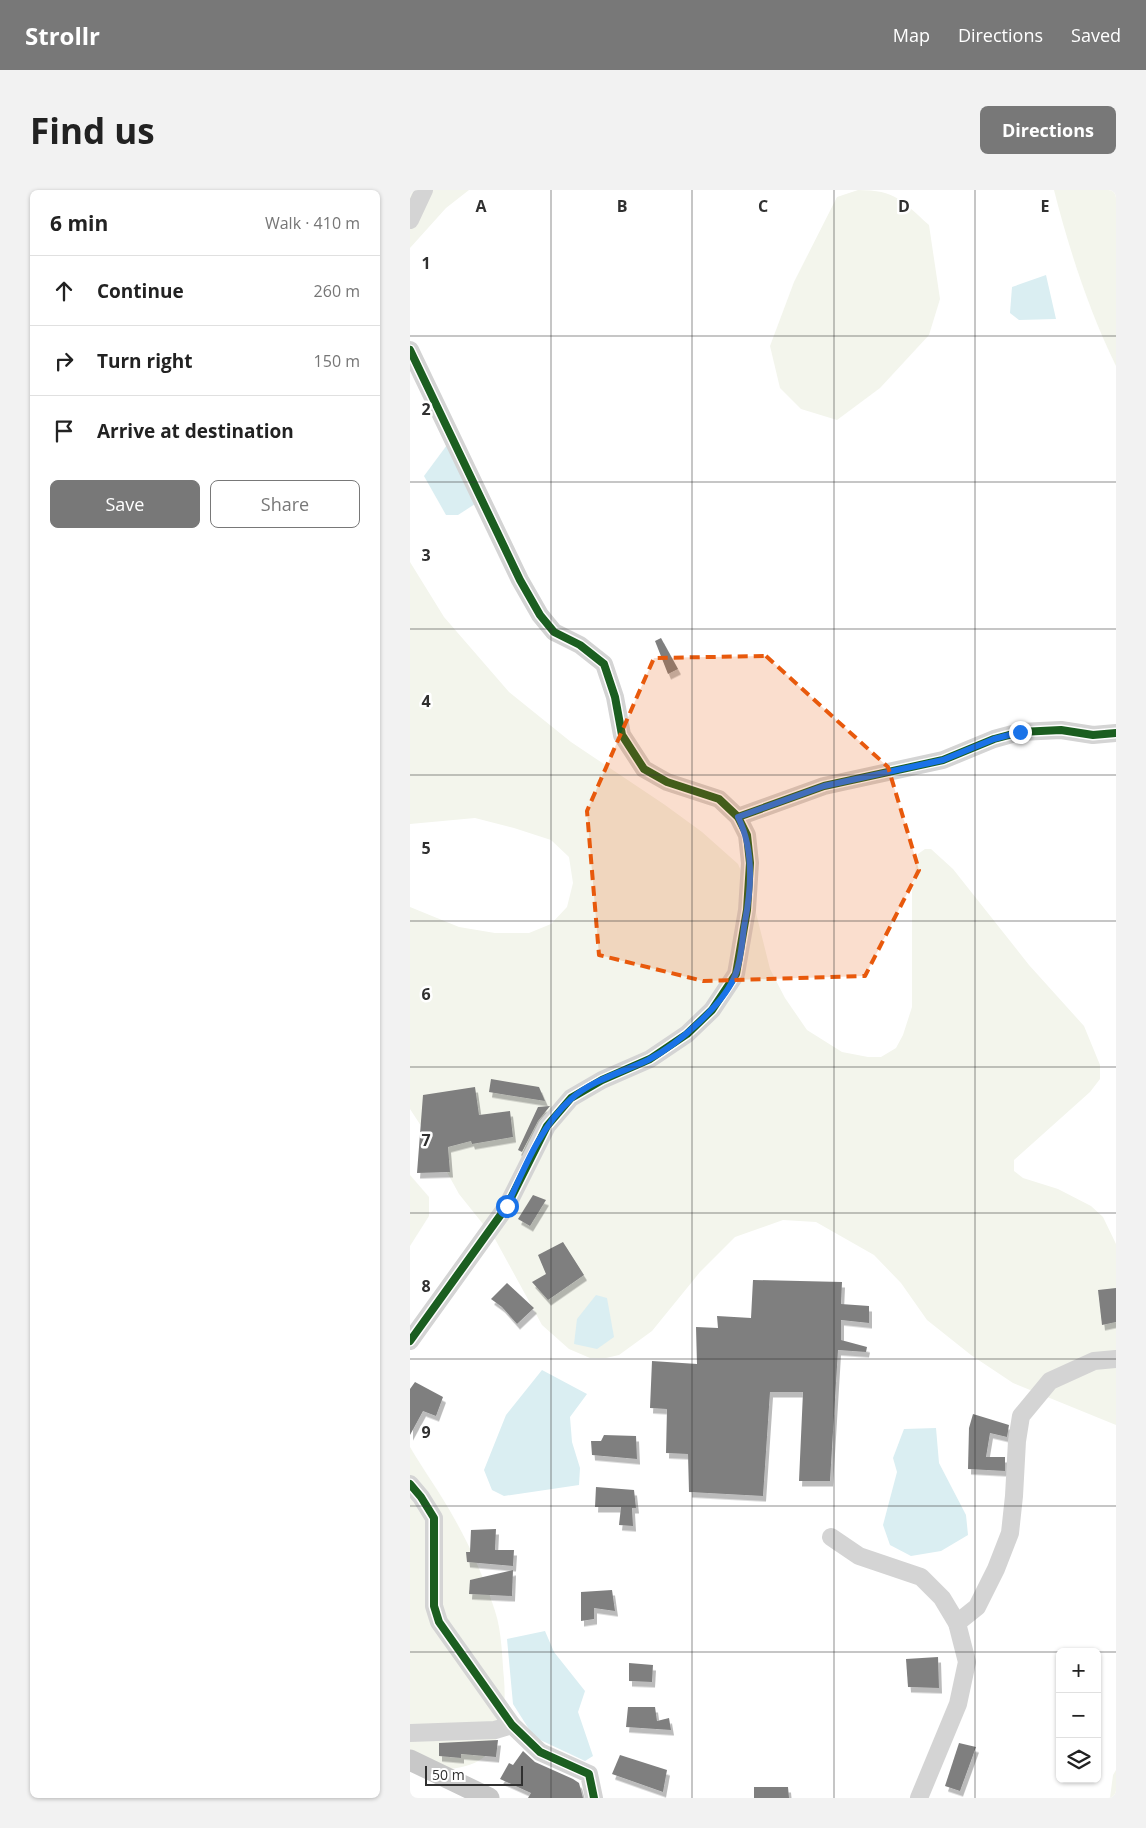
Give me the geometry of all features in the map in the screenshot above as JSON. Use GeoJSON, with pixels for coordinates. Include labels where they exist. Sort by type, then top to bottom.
{"type":"FeatureCollection","features":[{"type":"Feature","properties":{"kind":"main road"},"geometry":{"type":"LineString","coordinates":[[410,1760],[490,1798]]}},
{"type":"Feature","properties":{"kind":"street"},"geometry":{"type":"LineString","coordinates":[[410,220],[424,190]]}},
{"type":"Feature","properties":{"kind":"street"},"geometry":{"type":"LineString","coordinates":[[410,350],[520,580],[540,614],[554,632],[580,645],[604,664],[615,696],[622,735],[644,769],[667,782],[719,800],[738,817],[747,835],[750,863],[747,910],[736,974],[712,1010],[687,1034],[650,1059],[602,1080],[579,1094],[559,1112],[547,1126],[507,1206],[410,1341]]}},
{"type":"Feature","properties":{"kind":"street"},"geometry":{"type":"LineString","coordinates":[[738,817],[824,786],[943,760],[994,739],[1020,732],[1061,730],[1092,734],[1116,733]]}},
{"type":"Feature","properties":{"kind":"street"},"geometry":{"type":"LineString","coordinates":[[957,1623],[977,1607],[996,1569],[1010,1533],[1017,1441],[1021,1416],[1050,1381],[1094,1361],[1116,1359]]}},
{"type":"Feature","properties":{"kind":"street"},"geometry":{"type":"LineString","coordinates":[[410,1484],[434,1518],[434,1606],[438,1622],[512,1725],[540,1752],[589,1774],[594,1798]]}},
{"type":"Feature","properties":{"kind":"street"},"geometry":{"type":"LineString","coordinates":[[831,1537],[859,1556],[921,1577],[942,1598],[957,1623],[967,1662],[960,1696],[919,1798]]}},
{"type":"Feature","properties":{"kind":"street"},"geometry":{"type":"LineString","coordinates":[[410,1733],[495,1730],[512,1725]]}},
{"type":"Feature","properties":{"kind":"highlighted area"},"geometry":{"type":"Polygon","coordinates":[[[766,656],[888,767],[919,870],[865,976],[703,981],[599,955],[587,811],[654,658],[766,656]]]}},
{"type":"Feature","properties":{"kind":"shaded area"},"geometry":{"type":"Polygon","coordinates":[[[410,190],[469,190],[446,208],[410,248],[410,190]]]}},
{"type":"Feature","properties":{"kind":"shaded area"},"geometry":{"type":"Polygon","coordinates":[[[858,190],[881,192],[898,198],[929,225],[940,299],[929,335],[880,388],[837,420],[801,409],[780,388],[770,346],[794,282],[837,197],[858,190]]]}},
{"type":"Feature","properties":{"kind":"shaded area"},"geometry":{"type":"Polygon","coordinates":[[[1054,190],[1116,190],[1116,366],[1080,280],[1054,190]]]}},
{"type":"Feature","properties":{"kind":"shaded area"},"geometry":{"type":"Polygon","coordinates":[[[1046,275],[1056,319],[1019,320],[1010,313],[1012,287],[1046,275]]]}},
{"type":"Feature","properties":{"kind":"shaded area"},"geometry":{"type":"Polygon","coordinates":[[[447,445],[475,504],[458,515],[446,515],[424,476],[447,445]]]}},
{"type":"Feature","properties":{"kind":"shaded area"},"geometry":{"type":"Polygon","coordinates":[[[410,562],[444,617],[509,692],[571,742],[702,832],[738,864],[752,897],[770,969],[785,998],[807,1030],[842,1052],[868,1057],[881,1057],[896,1048],[903,1035],[912,1007],[912,891],[918,854],[925,849],[931,849],[953,869],[1029,965],[1084,1026],[1100,1065],[1100,1079],[1090,1092],[1014,1160],[1014,1171],[1023,1178],[1058,1189],[1091,1206],[1103,1217],[1116,1244],[1116,1425],[1013,1383],[971,1355],[927,1320],[901,1283],[874,1255],[816,1222],[783,1220],[735,1237],[700,1272],[652,1331],[619,1355],[606,1358],[590,1358],[569,1349],[542,1325],[495,1239],[459,1194],[425,1132],[410,1109],[410,907],[459,927],[495,933],[529,933],[551,924],[567,907],[573,883],[569,857],[551,840],[475,818],[410,824],[410,562]]]}},
{"type":"Feature","properties":{"kind":"shaded area"},"geometry":{"type":"Polygon","coordinates":[[[410,1175],[429,1197],[429,1216],[410,1246],[410,1175]]]}},
{"type":"Feature","properties":{"kind":"shaded area"},"geometry":{"type":"Polygon","coordinates":[[[596,1295],[607,1298],[614,1337],[597,1349],[574,1344],[577,1319],[596,1295]]]}},
{"type":"Feature","properties":{"kind":"shaded area"},"geometry":{"type":"Polygon","coordinates":[[[542,1370],[587,1394],[570,1417],[572,1442],[580,1468],[579,1485],[504,1496],[492,1490],[484,1470],[506,1415],[542,1370]]]}},
{"type":"Feature","properties":{"kind":"shaded area"},"geometry":{"type":"Polygon","coordinates":[[[936,1428],[939,1463],[966,1515],[968,1535],[941,1551],[911,1556],[890,1545],[883,1525],[897,1472],[893,1458],[904,1429],[936,1428]]]}},
{"type":"Feature","properties":{"kind":"shaded area"},"geometry":{"type":"Polygon","coordinates":[[[410,1447],[449,1509],[482,1575],[497,1619],[500,1636],[505,1698],[497,1738],[486,1755],[479,1761],[450,1769],[410,1771],[410,1447]]]}},
{"type":"Feature","properties":{"kind":"shaded area"},"geometry":{"type":"Polygon","coordinates":[[[545,1631],[554,1652],[585,1691],[578,1712],[593,1756],[585,1761],[534,1737],[513,1704],[507,1639],[545,1631]]]}},
{"type":"Feature","properties":{"kind":"shaded area"},"geometry":{"type":"Polygon","coordinates":[[[1116,1770],[1116,1798],[1110,1798],[1113,1775],[1116,1770]]]}},
{"type":"Feature","properties":{"kind":"building"},"geometry":{"type":"Polygon","coordinates":[[[661,638],[678,669],[668,674],[655,641],[661,638]]]}},
{"type":"Feature","properties":{"kind":"building"},"geometry":{"type":"Polygon","coordinates":[[[491,1079],[539,1087],[545,1101],[489,1092],[491,1079]]]}},
{"type":"Feature","properties":{"kind":"building"},"geometry":{"type":"Polygon","coordinates":[[[475,1087],[479,1115],[510,1111],[513,1137],[472,1144],[471,1141],[448,1147],[450,1172],[417,1173],[423,1095],[475,1087]]]}},
{"type":"Feature","properties":{"kind":"building"},"geometry":{"type":"Polygon","coordinates":[[[550,1106],[538,1121],[522,1152],[518,1150],[538,1107],[550,1106]]]}},
{"type":"Feature","properties":{"kind":"building"},"geometry":{"type":"Polygon","coordinates":[[[533,1195],[546,1200],[530,1226],[518,1219],[533,1195]]]}},
{"type":"Feature","properties":{"kind":"building"},"geometry":{"type":"Polygon","coordinates":[[[563,1242],[584,1275],[548,1300],[532,1282],[546,1274],[538,1255],[563,1242]]]}},
{"type":"Feature","properties":{"kind":"building"},"geometry":{"type":"Polygon","coordinates":[[[753,1280],[842,1282],[841,1304],[869,1306],[869,1323],[841,1320],[841,1340],[867,1347],[866,1352],[838,1350],[830,1481],[799,1481],[803,1392],[770,1392],[763,1496],[689,1492],[688,1454],[666,1453],[667,1409],[650,1408],[652,1361],[697,1364],[696,1327],[718,1328],[717,1316],[751,1318],[753,1280]]]}},
{"type":"Feature","properties":{"kind":"building"},"geometry":{"type":"Polygon","coordinates":[[[507,1283],[534,1308],[517,1324],[502,1307],[491,1299],[507,1283]]]}},
{"type":"Feature","properties":{"kind":"building"},"geometry":{"type":"Polygon","coordinates":[[[1116,1288],[1116,1322],[1102,1325],[1098,1290],[1116,1288]]]}},
{"type":"Feature","properties":{"kind":"building"},"geometry":{"type":"Polygon","coordinates":[[[415,1382],[443,1397],[436,1416],[423,1411],[410,1435],[410,1389],[415,1382]]]}},
{"type":"Feature","properties":{"kind":"building"},"geometry":{"type":"Polygon","coordinates":[[[973,1414],[1009,1425],[1007,1437],[990,1433],[986,1457],[1005,1457],[1005,1471],[968,1469],[969,1428],[973,1414]]]}},
{"type":"Feature","properties":{"kind":"building"},"geometry":{"type":"Polygon","coordinates":[[[604,1435],[636,1436],[637,1459],[592,1455],[591,1441],[601,1441],[604,1435]]]}},
{"type":"Feature","properties":{"kind":"building"},"geometry":{"type":"Polygon","coordinates":[[[596,1487],[634,1490],[636,1508],[632,1508],[633,1526],[619,1525],[621,1507],[595,1507],[596,1487]]]}},
{"type":"Feature","properties":{"kind":"building"},"geometry":{"type":"Polygon","coordinates":[[[496,1529],[495,1550],[514,1550],[513,1566],[467,1562],[466,1552],[470,1552],[471,1530],[496,1529]]]}},
{"type":"Feature","properties":{"kind":"building"},"geometry":{"type":"Polygon","coordinates":[[[513,1570],[512,1596],[469,1594],[470,1580],[513,1570]]]}},
{"type":"Feature","properties":{"kind":"building"},"geometry":{"type":"Polygon","coordinates":[[[612,1590],[615,1611],[594,1608],[594,1619],[581,1621],[581,1592],[612,1590]]]}},
{"type":"Feature","properties":{"kind":"building"},"geometry":{"type":"Polygon","coordinates":[[[938,1657],[939,1688],[908,1687],[906,1659],[938,1657]]]}},
{"type":"Feature","properties":{"kind":"building"},"geometry":{"type":"Polygon","coordinates":[[[629,1663],[653,1665],[652,1682],[629,1681],[629,1663]]]}},
{"type":"Feature","properties":{"kind":"building"},"geometry":{"type":"Polygon","coordinates":[[[628,1707],[655,1707],[657,1721],[669,1718],[671,1730],[626,1727],[628,1707]]]}},
{"type":"Feature","properties":{"kind":"building"},"geometry":{"type":"Polygon","coordinates":[[[498,1740],[496,1757],[461,1754],[461,1758],[439,1756],[439,1743],[498,1740]]]}},
{"type":"Feature","properties":{"kind":"building"},"geometry":{"type":"Polygon","coordinates":[[[959,1743],[976,1747],[960,1791],[945,1786],[959,1743]]]}},
{"type":"Feature","properties":{"kind":"building"},"geometry":{"type":"Polygon","coordinates":[[[523,1751],[535,1762],[579,1783],[583,1798],[528,1798],[531,1793],[500,1779],[509,1763],[513,1765],[523,1751]]]}},
{"type":"Feature","properties":{"kind":"building"},"geometry":{"type":"Polygon","coordinates":[[[620,1755],[667,1770],[663,1792],[612,1774],[620,1755]]]}},
{"type":"Feature","properties":{"kind":"building"},"geometry":{"type":"Polygon","coordinates":[[[754,1787],[788,1787],[789,1798],[754,1798],[754,1787]]]}},
{"type":"Feature","properties":{"kind":"cycle path"},"geometry":{"type":"LineString","coordinates":[[410,350],[520,580],[540,615],[554,632],[580,645],[604,664],[615,697],[622,735],[644,769],[667,782],[719,799],[738,817],[747,835],[750,863],[747,910],[736,974],[712,1010],[687,1034],[650,1059],[602,1080],[571,1098],[547,1126],[507,1206],[410,1341]]}},
{"type":"Feature","properties":{"kind":"cycle path"},"geometry":{"type":"LineString","coordinates":[[738,817],[824,786],[943,760],[994,739],[1020,732],[1061,730],[1093,735],[1116,733]]}},
{"type":"Feature","properties":{"kind":"cycle path"},"geometry":{"type":"LineString","coordinates":[[410,1484],[434,1518],[434,1606],[439,1622],[512,1725],[540,1752],[589,1774],[594,1798]]}},
{"type":"Feature","properties":{"kind":"route"},"geometry":{"type":"LineString","coordinates":[[507,1206],[547,1126],[571,1098],[602,1080],[650,1059],[687,1034],[712,1010],[736,974],[747,910],[750,863],[747,835],[738,817],[824,786],[878,776],[882,773],[943,760],[994,739],[1020,732]]}}]}
